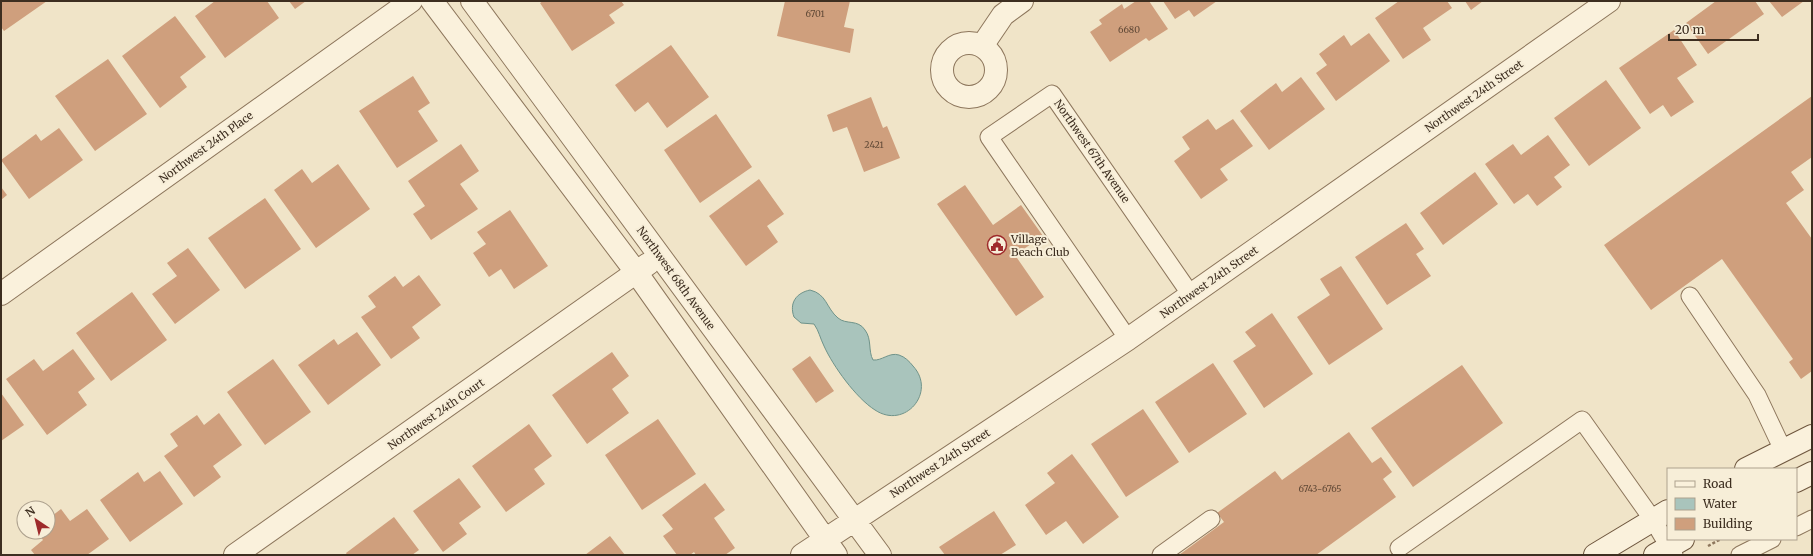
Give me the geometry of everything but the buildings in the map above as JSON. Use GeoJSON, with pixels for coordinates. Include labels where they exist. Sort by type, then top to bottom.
{"type":"FeatureCollection","features":[{"type":"Feature","properties":{"kind":"street","name":"Northwest 24th Place"},"geometry":{"type":"LineString","coordinates":[[1,294],[411,1]]}},
{"type":"Feature","properties":{"kind":"street"},"geometry":{"type":"LineString","coordinates":[[432,1],[636,272],[830,547]]}},
{"type":"Feature","properties":{"kind":"street","name":"Northwest 68th Avenue"},"geometry":{"type":"LineString","coordinates":[[472,1],[880,555]]}},
{"type":"Feature","properties":{"kind":"street"},"geometry":{"type":"LineString","coordinates":[[982,46],[1003,14],[1022,1]]}},
{"type":"Feature","properties":{"kind":"street","name":"Northwest 24th Street"},"geometry":{"type":"LineString","coordinates":[[802,555],[830,547],[854,520],[1128,339],[1609,1]]}},
{"type":"Feature","properties":{"kind":"street","name":"Northwest 24th Court"},"geometry":{"type":"LineString","coordinates":[[236,555],[660,256]]}},
{"type":"Feature","properties":{"kind":"street"},"geometry":{"type":"LineString","coordinates":[[1748,468],[1812,436]]}},
{"type":"Feature","properties":{"kind":"street"},"geometry":{"type":"LineString","coordinates":[[1797,480],[1812,473]]}},
{"type":"Feature","properties":{"kind":"street"},"geometry":{"type":"LineString","coordinates":[[1595,555],[1660,516]]}},
{"type":"Feature","properties":{"kind":"lane","name":"Northwest 67th Avenue"},"geometry":{"type":"LineString","coordinates":[[1128,339],[989,137],[1052,94],[1191,295]]}},
{"type":"Feature","properties":{"kind":"lane"},"geometry":{"type":"LineString","coordinates":[[1690,296],[1757,395],[1783,450]]}},
{"type":"Feature","properties":{"kind":"lane"},"geometry":{"type":"LineString","coordinates":[[1397,553],[1582,420],[1660,516],[1667,539]]}},
{"type":"Feature","properties":{"kind":"lane"},"geometry":{"type":"LineString","coordinates":[[1161,555],[1211,519]]}},
{"type":"Feature","properties":{"kind":"lane"},"geometry":{"type":"LineString","coordinates":[[1797,526],[1812,519]]}},
{"type":"Feature","properties":{"kind":"lane"},"geometry":{"type":"LineString","coordinates":[[1740,555],[1770,540]]}},
{"type":"Feature","properties":{"kind":"water"},"geometry":{"type":"Polygon","coordinates":[[[810,290],[816,292],[823,298],[838,318],[859,324],[865,330],[873,360],[895,354],[907,359],[910,362],[919,376],[921,387],[919,397],[907,412],[897,415],[886,415],[868,405],[853,390],[833,363],[814,324],[801,323],[794,317],[792,307],[795,299],[805,291],[810,290]]]}},
{"type":"Feature","properties":{"kind":"place","name":"Village Beach Club"},"geometry":{"type":"Point","coordinates":[997,245]}}]}
